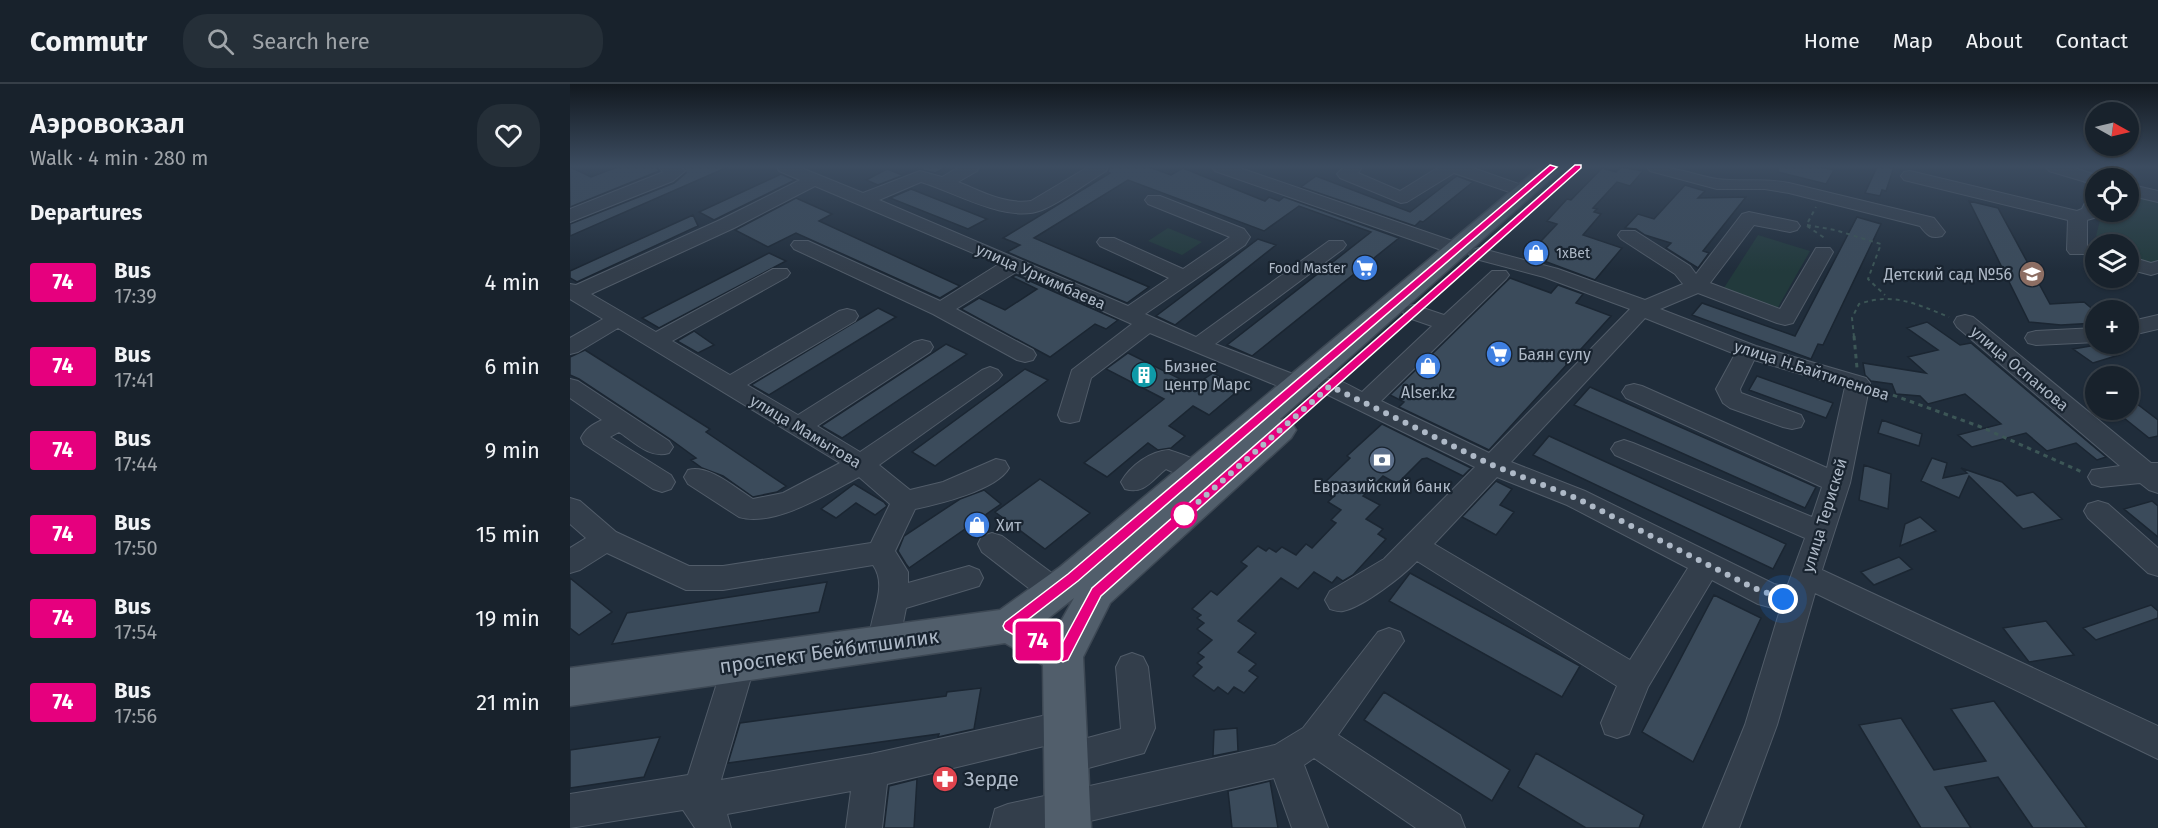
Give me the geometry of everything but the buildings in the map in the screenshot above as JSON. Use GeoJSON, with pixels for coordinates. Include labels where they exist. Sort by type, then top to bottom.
{"type":"FeatureCollection","features":[{"type":"Feature","properties":{"kind":"main road"},"geometry":{"type":"LineString","coordinates":[[1068,819],[1063,656],[1075,587],[1196,473],[1298,385],[1478,259],[1517,202]]}},
{"type":"Feature","properties":{"kind":"main road"},"geometry":{"type":"LineString","coordinates":[[1063,656],[1010,626],[1075,587],[1330,386],[1478,259],[1540,202]]}},
{"type":"Feature","properties":{"kind":"main road","name":"проспект Бейбитшилик"},"geometry":{"type":"LineString","coordinates":[[570,687],[1010,626]]}},
{"type":"Feature","properties":{"kind":"street"},"geometry":{"type":"LineString","coordinates":[[570,216],[606,202]]}},
{"type":"Feature","properties":{"kind":"street"},"geometry":{"type":"LineString","coordinates":[[574,295],[772,202]]}},
{"type":"Feature","properties":{"kind":"street","name":"улица Уркимбаева"},"geometry":{"type":"LineString","coordinates":[[867,202],[1198,346],[1298,385]]}},
{"type":"Feature","properties":{"kind":"street"},"geometry":{"type":"LineString","coordinates":[[996,202],[1013,208],[1027,208],[1043,202]]}},
{"type":"Feature","properties":{"kind":"street"},"geometry":{"type":"LineString","coordinates":[[1070,415],[1080,375],[1185,278],[1238,241],[1240,237],[1237,233],[1158,202]]}},
{"type":"Feature","properties":{"kind":"street","name":"улица Н.Байтиленова"},"geometry":{"type":"LineString","coordinates":[[1323,202],[1478,259],[1551,273],[1632,301],[1660,318],[1748,351],[1858,383]]}},
{"type":"Feature","properties":{"kind":"street"},"geometry":{"type":"LineString","coordinates":[[1859,202],[1927,222],[1935,232]]}},
{"type":"Feature","properties":{"kind":"street"},"geometry":{"type":"LineString","coordinates":[[1983,202],[2082,237],[2087,222]]}},
{"type":"Feature","properties":{"kind":"street"},"geometry":{"type":"LineString","coordinates":[[1340,600],[1394,567],[1642,308],[1698,286],[1749,218],[1798,226]]}},
{"type":"Feature","properties":{"kind":"street"},"geometry":{"type":"LineString","coordinates":[[1628,235],[1683,270],[1688,278],[1698,286],[1785,318],[1823,252]]}},
{"type":"Feature","properties":{"kind":"street"},"geometry":{"type":"LineString","coordinates":[[1107,242],[1185,278]]}},
{"type":"Feature","properties":{"kind":"street"},"geometry":{"type":"LineString","coordinates":[[801,245],[941,309],[1025,355]]}},
{"type":"Feature","properties":{"kind":"street"},"geometry":{"type":"LineString","coordinates":[[1198,346],[1336,245]]}},
{"type":"Feature","properties":{"kind":"street"},"geometry":{"type":"LineString","coordinates":[[1364,403],[1447,324],[1478,259]]}},
{"type":"Feature","properties":{"kind":"street"},"geometry":{"type":"LineString","coordinates":[[941,309],[1014,264]]}},
{"type":"Feature","properties":{"kind":"street"},"geometry":{"type":"LineString","coordinates":[[2139,265],[2151,269],[2158,267]]}},
{"type":"Feature","properties":{"kind":"street"},"geometry":{"type":"LineString","coordinates":[[656,341],[780,273]]}},
{"type":"Feature","properties":{"kind":"street","name":"улица Мамытова"},"geometry":{"type":"LineString","coordinates":[[574,295],[656,341],[861,464],[905,501]]}},
{"type":"Feature","properties":{"kind":"street"},"geometry":{"type":"LineString","coordinates":[[1414,312],[1447,324]]}},
{"type":"Feature","properties":{"kind":"street"},"geometry":{"type":"LineString","coordinates":[[730,385],[847,316]]}},
{"type":"Feature","properties":{"kind":"street"},"geometry":{"type":"LineString","coordinates":[[570,347],[620,320]]}},
{"type":"Feature","properties":{"kind":"street","name":"улица Оспанова"},"geometry":{"type":"LineString","coordinates":[[1965,322],[2154,476]]}},
{"type":"Feature","properties":{"kind":"street"},"geometry":{"type":"LineString","coordinates":[[2139,326],[2158,322]]}},
{"type":"Feature","properties":{"kind":"street"},"geometry":{"type":"LineString","coordinates":[[2036,338],[2085,336]]}},
{"type":"Feature","properties":{"kind":"street"},"geometry":{"type":"LineString","coordinates":[[799,426],[922,347]]}},
{"type":"Feature","properties":{"kind":"street"},"geometry":{"type":"LineString","coordinates":[[1748,351],[1728,389],[1731,397],[1738,402],[1792,421]]}},
{"type":"Feature","properties":{"kind":"street"},"geometry":{"type":"LineString","coordinates":[[697,477],[748,510],[789,502],[861,464],[990,375]]}},
{"type":"Feature","properties":{"kind":"street","name":"улица Терискей"},"geometry":{"type":"LineString","coordinates":[[1721,828],[1761,725],[1802,589],[1838,483],[1858,383]]}},
{"type":"Feature","properties":{"kind":"street"},"geometry":{"type":"LineString","coordinates":[[1330,386],[1492,465],[1576,498],[1768,595],[1802,589],[2158,743]]}},
{"type":"Feature","properties":{"kind":"street"},"geometry":{"type":"LineString","coordinates":[[570,387],[660,447]]}},
{"type":"Feature","properties":{"kind":"street"},"geometry":{"type":"LineString","coordinates":[[1634,392],[1838,483]]}},
{"type":"Feature","properties":{"kind":"street"},"geometry":{"type":"LineString","coordinates":[[622,420],[597,432],[593,438],[662,482]]}},
{"type":"Feature","properties":{"kind":"street"},"geometry":{"type":"LineString","coordinates":[[1624,449],[1821,533]]}},
{"type":"Feature","properties":{"kind":"street"},"geometry":{"type":"LineString","coordinates":[[1134,482],[1160,459],[1172,458],[1196,473]]}},
{"type":"Feature","properties":{"kind":"street"},"geometry":{"type":"LineString","coordinates":[[880,553],[905,501],[936,495],[971,482],[996,468]]}},
{"type":"Feature","properties":{"kind":"street"},"geometry":{"type":"LineString","coordinates":[[2101,477],[2154,476]]}},
{"type":"Feature","properties":{"kind":"street"},"geometry":{"type":"LineString","coordinates":[[570,508],[606,540],[686,578],[723,578],[880,553]]}},
{"type":"Feature","properties":{"kind":"street"},"geometry":{"type":"LineString","coordinates":[[2098,511],[2158,565]]}},
{"type":"Feature","properties":{"kind":"street"},"geometry":{"type":"LineString","coordinates":[[570,562],[606,540]]}},
{"type":"Feature","properties":{"kind":"street"},"geometry":{"type":"LineString","coordinates":[[992,544],[1075,587]]}},
{"type":"Feature","properties":{"kind":"street"},"geometry":{"type":"LineString","coordinates":[[1415,546],[1635,680]]}},
{"type":"Feature","properties":{"kind":"street"},"geometry":{"type":"LineString","coordinates":[[880,553],[894,572],[893,599],[884,643]]}},
{"type":"Feature","properties":{"kind":"street"},"geometry":{"type":"LineString","coordinates":[[1617,723],[1635,680],[1706,564]]}},
{"type":"Feature","properties":{"kind":"street"},"geometry":{"type":"LineString","coordinates":[[893,599],[969,578]]}},
{"type":"Feature","properties":{"kind":"street"},"geometry":{"type":"LineString","coordinates":[[1008,828],[1008,822],[1068,819],[1284,758],[1315,739],[1389,641]]}},
{"type":"Feature","properties":{"kind":"street"},"geometry":{"type":"LineString","coordinates":[[703,807],[739,664]]}},
{"type":"Feature","properties":{"kind":"street"},"geometry":{"type":"LineString","coordinates":[[570,812],[703,807],[871,771],[1065,742],[1132,742],[1138,728],[1132,667]]}},
{"type":"Feature","properties":{"kind":"street"},"geometry":{"type":"LineString","coordinates":[[1315,739],[1447,828]]}},
{"type":"Feature","properties":{"kind":"street"},"geometry":{"type":"LineString","coordinates":[[1284,758],[1310,828]]}},
{"type":"Feature","properties":{"kind":"street"},"geometry":{"type":"LineString","coordinates":[[864,828],[871,771]]}},
{"type":"Feature","properties":{"kind":"path"},"geometry":{"type":"LineString","coordinates":[[1798,226],[1819,202]]}},
{"type":"Feature","properties":{"kind":"path"},"geometry":{"type":"LineString","coordinates":[[1798,226],[1830,242],[1823,252]]}},
{"type":"Feature","properties":{"kind":"path"},"geometry":{"type":"LineString","coordinates":[[1798,226],[1835,230],[1881,244],[1868,279],[1886,296]]}},
{"type":"Feature","properties":{"kind":"path"},"geometry":{"type":"LineString","coordinates":[[1858,383],[1852,318],[1859,304],[1886,296],[1898,298],[1965,322]]}},
{"type":"Feature","properties":{"kind":"path","name":"улица Н.Байтиленова"},"geometry":{"type":"LineString","coordinates":[[1858,383],[1981,427],[2084,473],[2101,477]]}},
{"type":"Feature","properties":{"kind":"green space"},"geometry":{"type":"Polygon","coordinates":[[[2139,202],[2158,202],[2158,263],[2150,264],[2139,258],[2139,234],[2096,234],[2100,222],[2139,222],[2139,202]]]}},
{"type":"Feature","properties":{"kind":"green space"},"geometry":{"type":"Polygon","coordinates":[[[1168,228],[1202,242],[1182,255],[1148,241],[1168,228]]]}},
{"type":"Feature","properties":{"kind":"green space"},"geometry":{"type":"Polygon","coordinates":[[[1758,235],[1810,251],[1777,309],[1722,291],[1758,235]]]}},
{"type":"Feature","properties":{"kind":"bus line","name":"74"},"geometry":{"type":"LineString","coordinates":[[1512,202],[1073,578],[1010,626],[1063,656],[1097,592],[1539,202]]}},
{"type":"Feature","properties":{"kind":"place","name":"1xBet"},"geometry":{"type":"Point","coordinates":[1536,253]}},
{"type":"Feature","properties":{"kind":"place","name":"Food Master"},"geometry":{"type":"Point","coordinates":[1365,268]}},
{"type":"Feature","properties":{"kind":"place","name":"Детский сад №56"},"geometry":{"type":"Point","coordinates":[2032,274]}},
{"type":"Feature","properties":{"kind":"place","name":"Баян сулу"},"geometry":{"type":"Point","coordinates":[1499,354]}},
{"type":"Feature","properties":{"kind":"place","name":"Alser.kz"},"geometry":{"type":"Point","coordinates":[1428,366]}},
{"type":"Feature","properties":{"kind":"place","name":"Бизнес центр Марс"},"geometry":{"type":"Point","coordinates":[1144,375]}},
{"type":"Feature","properties":{"kind":"place","name":"Евразийский банк"},"geometry":{"type":"Point","coordinates":[1382,460]}},
{"type":"Feature","properties":{"kind":"place","name":"Хит"},"geometry":{"type":"Point","coordinates":[977,525]}},
{"type":"Feature","properties":{"kind":"place","name":"Зерде"},"geometry":{"type":"Point","coordinates":[945,779]}},
{"type":"Feature","properties":{"kind":"route"},"geometry":{"type":"LineString","coordinates":[[1184,515],[1179,519],[1330,386],[1492,465],[1576,498],[1768,595],[1783,599]]}}]}
